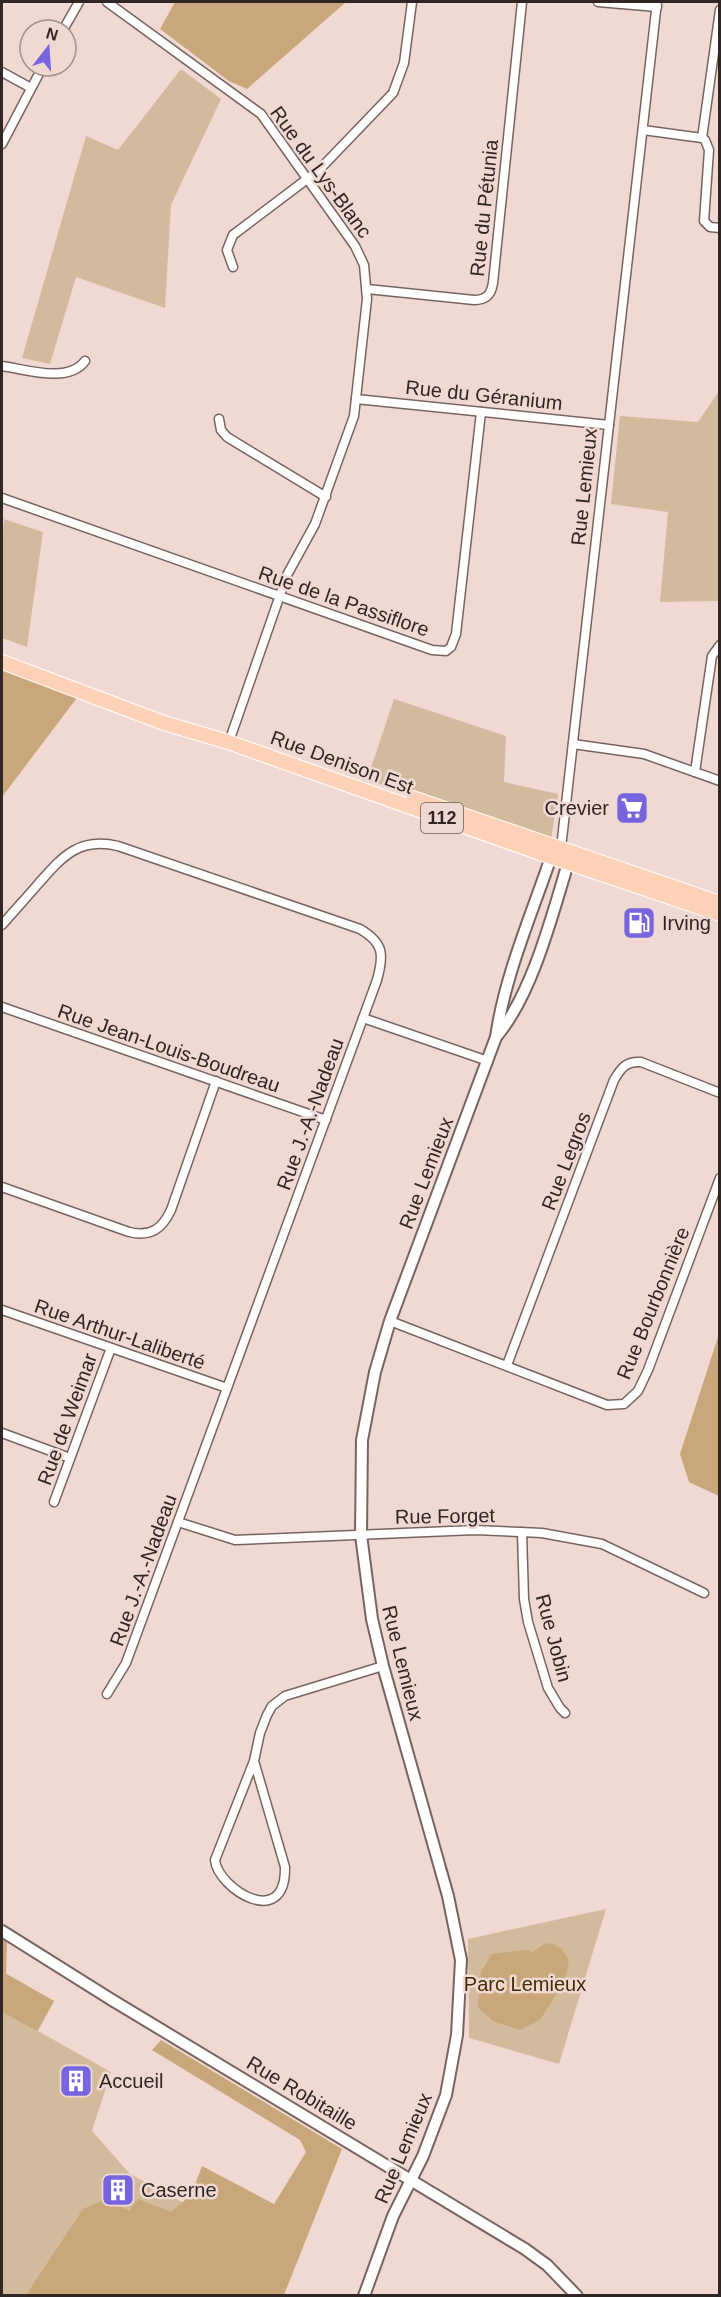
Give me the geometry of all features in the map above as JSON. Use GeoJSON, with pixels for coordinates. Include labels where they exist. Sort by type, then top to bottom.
{"type":"FeatureCollection","features":[{"type":"Feature","properties":{"kind":"main road","name":"Rue Denison Est"},"geometry":{"type":"LineString","coordinates":[[2,662],[164,723],[228,742],[556,853],[720,903]]}},
{"type":"Feature","properties":{"kind":"main road","name":"Rue Denison Est"},"geometry":{"type":"LineString","coordinates":[[88,693],[231,736],[556,853],[568,863],[720,914]]}},
{"type":"Feature","properties":{"kind":"street"},"geometry":{"type":"LineString","coordinates":[[70,18],[79,2]]}},
{"type":"Feature","properties":{"kind":"street","name":"Rue du Lys-Blanc"},"geometry":{"type":"LineString","coordinates":[[107,2],[252,107],[268,122],[355,246],[364,265],[367,289],[354,416],[315,524],[289,570],[279,596],[231,736]]}},
{"type":"Feature","properties":{"kind":"street"},"geometry":{"type":"LineString","coordinates":[[233,267],[227,250],[233,235],[332,158],[393,93],[404,63],[412,2]]}},
{"type":"Feature","properties":{"kind":"street","name":"Rue du Pétunia"},"geometry":{"type":"LineString","coordinates":[[367,289],[474,300],[489,295],[493,283],[522,2]]}},
{"type":"Feature","properties":{"kind":"street"},"geometry":{"type":"LineString","coordinates":[[598,2],[657,4]]}},
{"type":"Feature","properties":{"kind":"street","name":"Rue Lemieux"},"geometry":{"type":"LineString","coordinates":[[364,2295],[393,2216],[423,2156],[446,2095],[457,2035],[461,1960],[448,1896],[383,1666],[372,1618],[361,1535],[362,1440],[375,1372],[390,1321],[488,1061],[496,1037],[507,985],[556,853],[573,744],[657,4]]}},
{"type":"Feature","properties":{"kind":"street"},"geometry":{"type":"LineString","coordinates":[[702,138],[720,10]]}},
{"type":"Feature","properties":{"kind":"street"},"geometry":{"type":"LineString","coordinates":[[2,72],[31,88]]}},
{"type":"Feature","properties":{"kind":"street"},"geometry":{"type":"LineString","coordinates":[[2,144],[36,78]]}},
{"type":"Feature","properties":{"kind":"street"},"geometry":{"type":"LineString","coordinates":[[643,130],[705,140],[709,150],[704,221],[710,227],[720,228]]}},
{"type":"Feature","properties":{"kind":"street"},"geometry":{"type":"LineString","coordinates":[[2,366],[66,373],[75,370],[85,361]]}},
{"type":"Feature","properties":{"kind":"street","name":"Rue du Géranium"},"geometry":{"type":"LineString","coordinates":[[356,399],[609,424]]}},
{"type":"Feature","properties":{"kind":"street","name":"Rue de la Passiflore"},"geometry":{"type":"LineString","coordinates":[[2,498],[440,652],[450,647],[456,634],[482,411]]}},
{"type":"Feature","properties":{"kind":"street"},"geometry":{"type":"LineString","coordinates":[[219,419],[220,430],[234,442],[326,497]]}},
{"type":"Feature","properties":{"kind":"street"},"geometry":{"type":"LineString","coordinates":[[695,772],[712,656],[720,645]]}},
{"type":"Feature","properties":{"kind":"street"},"geometry":{"type":"LineString","coordinates":[[573,744],[644,754],[720,781]]}},
{"type":"Feature","properties":{"kind":"street","name":"Rue J.-A.-Nadeau"},"geometry":{"type":"LineString","coordinates":[[2,925],[60,860],[69,853],[94,843],[118,846],[360,929],[378,945],[382,960],[326,1120],[124,1671],[107,1694]]}},
{"type":"Feature","properties":{"kind":"street","name":"Rue Lemieux"},"geometry":{"type":"LineString","coordinates":[[496,1037],[511,1020],[545,941],[568,863]]}},
{"type":"Feature","properties":{"kind":"street","name":"Rue Jean-Louis-Boudreau"},"geometry":{"type":"LineString","coordinates":[[2,1007],[326,1120]]}},
{"type":"Feature","properties":{"kind":"street"},"geometry":{"type":"LineString","coordinates":[[363,1018],[488,1061]]}},
{"type":"Feature","properties":{"kind":"street","name":"Rue Legros"},"geometry":{"type":"LineString","coordinates":[[507,1365],[610,1090],[620,1070],[629,1062],[641,1062],[720,1093]]}},
{"type":"Feature","properties":{"kind":"street"},"geometry":{"type":"LineString","coordinates":[[2,1187],[129,1232],[139,1234],[154,1231],[161,1226],[171,1210],[216,1081]]}},
{"type":"Feature","properties":{"kind":"street","name":"Rue Bourbonnière"},"geometry":{"type":"LineString","coordinates":[[390,1321],[607,1405],[624,1404],[638,1391],[648,1370],[720,1178]]}},
{"type":"Feature","properties":{"kind":"street","name":"Rue Arthur-Laliberté"},"geometry":{"type":"LineString","coordinates":[[2,1310],[227,1388]]}},
{"type":"Feature","properties":{"kind":"street","name":"Rue de Weimar"},"geometry":{"type":"LineString","coordinates":[[54,1502],[111,1348]]}},
{"type":"Feature","properties":{"kind":"street"},"geometry":{"type":"LineString","coordinates":[[2,1433],[70,1458]]}},
{"type":"Feature","properties":{"kind":"street","name":"Rue Forget"},"geometry":{"type":"LineString","coordinates":[[178,1522],[235,1540],[475,1530],[522,1532],[573,1538],[602,1544],[704,1593]]}},
{"type":"Feature","properties":{"kind":"street","name":"Rue Jobin"},"geometry":{"type":"LineString","coordinates":[[522,1532],[524,1599],[528,1622],[548,1688],[565,1713]]}},
{"type":"Feature","properties":{"kind":"street"},"geometry":{"type":"LineString","coordinates":[[254,1761],[285,1867],[285,1880],[281,1891],[275,1899],[266,1902],[256,1900],[241,1892],[216,1869],[218,1849],[254,1761],[260,1732],[272,1706],[285,1696],[383,1666]]}},
{"type":"Feature","properties":{"kind":"street","name":"Rue Robitaille"},"geometry":{"type":"LineString","coordinates":[[2,1931],[112,2000],[525,2249],[547,2265],[577,2295]]}},
{"type":"Feature","properties":{"kind":"green space"},"geometry":{"type":"Polygon","coordinates":[[[175,2],[346,2],[247,89],[229,81],[160,29],[175,2]]]}},
{"type":"Feature","properties":{"kind":"green space"},"geometry":{"type":"Polygon","coordinates":[[[181,69],[221,99],[171,205],[165,308],[76,277],[50,364],[22,358],[86,136],[118,150],[181,69]]]}},
{"type":"Feature","properties":{"kind":"green space"},"geometry":{"type":"Polygon","coordinates":[[[719,391],[719,601],[660,602],[668,512],[611,504],[620,416],[698,422],[719,391]]]}},
{"type":"Feature","properties":{"kind":"green space"},"geometry":{"type":"Polygon","coordinates":[[[4,519],[43,532],[27,647],[2,638],[4,519]]]}},
{"type":"Feature","properties":{"kind":"green space"},"geometry":{"type":"Polygon","coordinates":[[[2,668],[79,695],[2,797],[2,668]]]}},
{"type":"Feature","properties":{"kind":"green space"},"geometry":{"type":"Polygon","coordinates":[[[394,699],[506,736],[504,782],[558,794],[551,840],[367,780],[394,699]]]}},
{"type":"Feature","properties":{"kind":"green space"},"geometry":{"type":"Polygon","coordinates":[[[719,1334],[720,1496],[689,1482],[680,1454],[719,1334]]]}},
{"type":"Feature","properties":{"kind":"green space","name":"Parc Lemieux"},"geometry":{"type":"Polygon","coordinates":[[[606,1909],[559,2064],[469,2038],[468,1939],[606,1909]]]}},
{"type":"Feature","properties":{"kind":"green space"},"geometry":{"type":"Polygon","coordinates":[[[2,1939],[7,1942],[6,1974],[54,2001],[37,2031],[2,2012],[2,1939]]]}},
{"type":"Feature","properties":{"kind":"green space"},"geometry":{"type":"Polygon","coordinates":[[[550,1943],[561,1948],[569,1963],[564,1982],[540,2020],[520,2030],[493,2021],[478,2007],[481,1972],[492,1954],[525,1950],[533,1952],[544,1944],[550,1943]]]}},
{"type":"Feature","properties":{"kind":"green space"},"geometry":{"type":"Polygon","coordinates":[[[2,1971],[54,2001],[38,2031],[111,2072],[92,2131],[130,2174],[278,2253],[261,2295],[2,2295],[2,1971]]]}},
{"type":"Feature","properties":{"kind":"green space"},"geometry":{"type":"Polygon","coordinates":[[[161,2040],[342,2149],[284,2295],[26,2295],[83,2209],[106,2199],[129,2211],[138,2199],[171,2212],[191,2195],[202,2166],[274,2204],[306,2152],[300,2140],[152,2050],[161,2040]]]}},
{"type":"Feature","properties":{"kind":"place","name":"Crevier"},"geometry":{"type":"Point","coordinates":[632,808]}},
{"type":"Feature","properties":{"kind":"place","name":"Irving"},"geometry":{"type":"Point","coordinates":[639,923]}},
{"type":"Feature","properties":{"kind":"place","name":"Accueil"},"geometry":{"type":"Point","coordinates":[76,2081]}},
{"type":"Feature","properties":{"kind":"place","name":"Caserne"},"geometry":{"type":"Point","coordinates":[118,2190]}}]}
